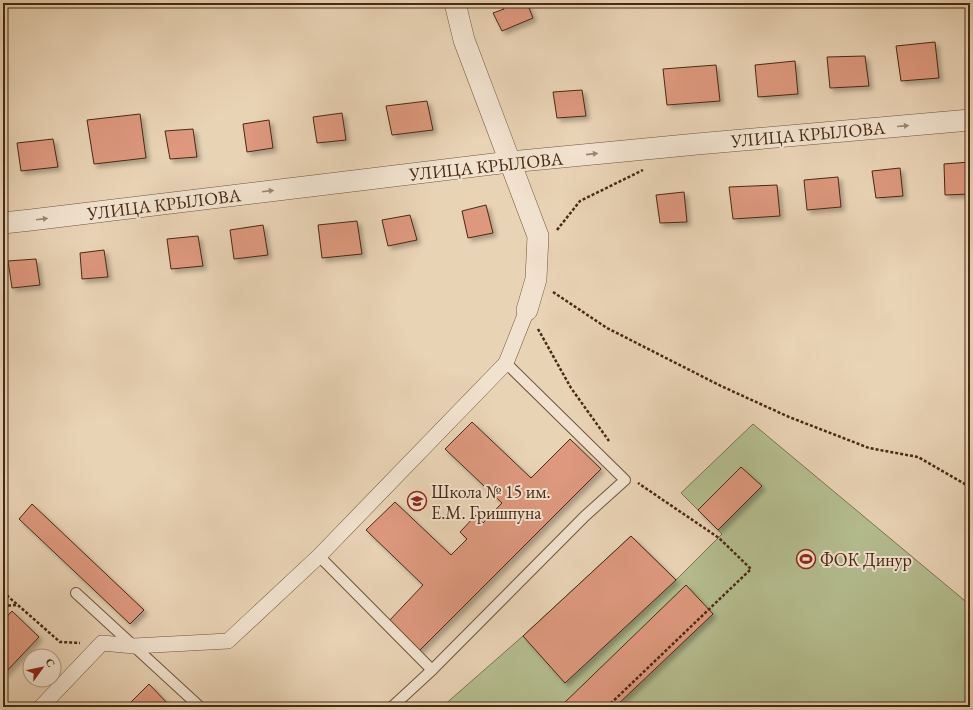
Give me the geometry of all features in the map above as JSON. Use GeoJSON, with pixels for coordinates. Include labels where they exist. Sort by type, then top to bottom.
{"type":"FeatureCollection","features":[{"type":"Feature","properties":{"kind":"street"},"geometry":{"type":"LineString","coordinates":[[41,707],[102,643],[134,646],[228,641],[319,556],[506,363],[527,310],[536,279],[538,236],[464,40],[455,3]]}},
{"type":"Feature","properties":{"kind":"street","name":"УЛИЦА КРЫЛОВА"},"geometry":{"type":"LineString","coordinates":[[3,223],[510,162],[970,120]]}},
{"type":"Feature","properties":{"kind":"lane"},"geometry":{"type":"LineString","coordinates":[[392,707],[432,670],[585,516],[625,480],[506,363]]}},
{"type":"Feature","properties":{"kind":"lane"},"geometry":{"type":"LineString","coordinates":[[319,556],[432,670]]}},
{"type":"Feature","properties":{"kind":"lane"},"geometry":{"type":"LineString","coordinates":[[76,593],[200,707]]}},
{"type":"Feature","properties":{"kind":"path"},"geometry":{"type":"LineString","coordinates":[[556,232],[580,201],[649,167]]}},
{"type":"Feature","properties":{"kind":"path"},"geometry":{"type":"LineString","coordinates":[[536,279],[607,328],[721,386],[789,417],[869,448],[918,457],[970,487]]}},
{"type":"Feature","properties":{"kind":"path"},"geometry":{"type":"LineString","coordinates":[[527,310],[571,388],[612,446]]}},
{"type":"Feature","properties":{"kind":"path"},"geometry":{"type":"LineString","coordinates":[[607,707],[751,569],[719,538],[639,484],[635,478]]}},
{"type":"Feature","properties":{"kind":"path"},"geometry":{"type":"LineString","coordinates":[[3,592],[60,642],[102,643]]}},
{"type":"Feature","properties":{"kind":"path"},"geometry":{"type":"LineString","coordinates":[[3,606],[17,605]]}},
{"type":"Feature","properties":{"kind":"green space","name":"ФОК Динур"},"geometry":{"type":"Polygon","coordinates":[[[753,424],[970,605],[970,707],[442,707],[523,636],[631,536],[676,580],[722,534],[681,493],[753,424]]]}},
{"type":"Feature","properties":{"kind":"building"},"geometry":{"type":"Polygon","coordinates":[[[501,3],[527,3],[533,18],[502,31],[493,13],[504,9],[501,3]]]}},
{"type":"Feature","properties":{"kind":"building"},"geometry":{"type":"Polygon","coordinates":[[[935,42],[939,78],[901,81],[896,46],[935,42]]]}},
{"type":"Feature","properties":{"kind":"building"},"geometry":{"type":"Polygon","coordinates":[[[865,56],[869,86],[830,88],[827,57],[865,56]]]}},
{"type":"Feature","properties":{"kind":"building"},"geometry":{"type":"Polygon","coordinates":[[[795,61],[798,94],[758,97],[755,65],[795,61]]]}},
{"type":"Feature","properties":{"kind":"building"},"geometry":{"type":"Polygon","coordinates":[[[716,65],[720,101],[667,105],[663,69],[716,65]]]}},
{"type":"Feature","properties":{"kind":"building"},"geometry":{"type":"Polygon","coordinates":[[[582,90],[586,116],[557,118],[553,92],[582,90]]]}},
{"type":"Feature","properties":{"kind":"building"},"geometry":{"type":"Polygon","coordinates":[[[427,101],[433,130],[392,135],[386,106],[427,101]]]}},
{"type":"Feature","properties":{"kind":"building"},"geometry":{"type":"Polygon","coordinates":[[[342,113],[346,140],[317,143],[313,117],[342,113]]]}},
{"type":"Feature","properties":{"kind":"building"},"geometry":{"type":"Polygon","coordinates":[[[140,114],[146,158],[94,164],[87,120],[140,114]]]}},
{"type":"Feature","properties":{"kind":"building"},"geometry":{"type":"Polygon","coordinates":[[[269,120],[273,148],[247,152],[243,124],[269,120]]]}},
{"type":"Feature","properties":{"kind":"building"},"geometry":{"type":"Polygon","coordinates":[[[193,129],[197,157],[170,159],[165,131],[193,129]]]}},
{"type":"Feature","properties":{"kind":"building"},"geometry":{"type":"Polygon","coordinates":[[[53,139],[58,167],[21,171],[17,143],[53,139]]]}},
{"type":"Feature","properties":{"kind":"building"},"geometry":{"type":"Polygon","coordinates":[[[970,162],[970,194],[945,195],[944,164],[970,162]]]}},
{"type":"Feature","properties":{"kind":"building"},"geometry":{"type":"Polygon","coordinates":[[[900,168],[903,196],[876,198],[872,171],[900,168]]]}},
{"type":"Feature","properties":{"kind":"building"},"geometry":{"type":"Polygon","coordinates":[[[838,177],[841,207],[807,210],[804,180],[838,177]]]}},
{"type":"Feature","properties":{"kind":"building"},"geometry":{"type":"Polygon","coordinates":[[[777,185],[780,216],[733,219],[729,187],[777,185]]]}},
{"type":"Feature","properties":{"kind":"building"},"geometry":{"type":"Polygon","coordinates":[[[684,192],[687,222],[660,223],[656,195],[684,192]]]}},
{"type":"Feature","properties":{"kind":"building"},"geometry":{"type":"Polygon","coordinates":[[[486,205],[493,233],[468,238],[462,211],[486,205]]]}},
{"type":"Feature","properties":{"kind":"building"},"geometry":{"type":"Polygon","coordinates":[[[410,215],[417,240],[388,246],[382,220],[410,215]]]}},
{"type":"Feature","properties":{"kind":"building"},"geometry":{"type":"Polygon","coordinates":[[[357,221],[362,254],[322,258],[318,225],[357,221]]]}},
{"type":"Feature","properties":{"kind":"building"},"geometry":{"type":"Polygon","coordinates":[[[263,225],[268,255],[234,259],[230,230],[263,225]]]}},
{"type":"Feature","properties":{"kind":"building"},"geometry":{"type":"Polygon","coordinates":[[[198,236],[203,266],[171,269],[167,239],[198,236]]]}},
{"type":"Feature","properties":{"kind":"building"},"geometry":{"type":"Polygon","coordinates":[[[104,250],[108,277],[82,279],[80,253],[104,250]]]}},
{"type":"Feature","properties":{"kind":"building"},"geometry":{"type":"Polygon","coordinates":[[[36,259],[40,285],[12,288],[8,261],[36,259]]]}},
{"type":"Feature","properties":{"kind":"building"},"geometry":{"type":"Polygon","coordinates":[[[472,422],[531,478],[570,439],[601,469],[419,651],[388,622],[423,585],[366,530],[395,502],[451,555],[467,539],[460,532],[476,515],[483,523],[502,503],[445,449],[472,422]]]}},
{"type":"Feature","properties":{"kind":"building"},"geometry":{"type":"Polygon","coordinates":[[[741,467],[762,486],[718,530],[698,510],[741,467]]]}},
{"type":"Feature","properties":{"kind":"building"},"geometry":{"type":"Polygon","coordinates":[[[32,504],[144,610],[130,624],[19,519],[32,504]]]}},
{"type":"Feature","properties":{"kind":"building"},"geometry":{"type":"Polygon","coordinates":[[[631,536],[676,580],[565,683],[523,636],[631,536]]]}},
{"type":"Feature","properties":{"kind":"building"},"geometry":{"type":"Polygon","coordinates":[[[686,585],[713,614],[615,707],[560,707],[686,585]]]}},
{"type":"Feature","properties":{"kind":"building"},"geometry":{"type":"Polygon","coordinates":[[[12,611],[39,637],[29,648],[22,648],[22,655],[3,675],[3,621],[12,611]]]}},
{"type":"Feature","properties":{"kind":"building"},"geometry":{"type":"Polygon","coordinates":[[[149,684],[171,707],[126,707],[149,684]]]}},
{"type":"Feature","properties":{"kind":"place","name":"Школа № 15 им. Е.М. Гришпуна"},"geometry":{"type":"Point","coordinates":[417,501]}},
{"type":"Feature","properties":{"kind":"place","name":"ФОК Динур"},"geometry":{"type":"Point","coordinates":[806,559]}}]}
